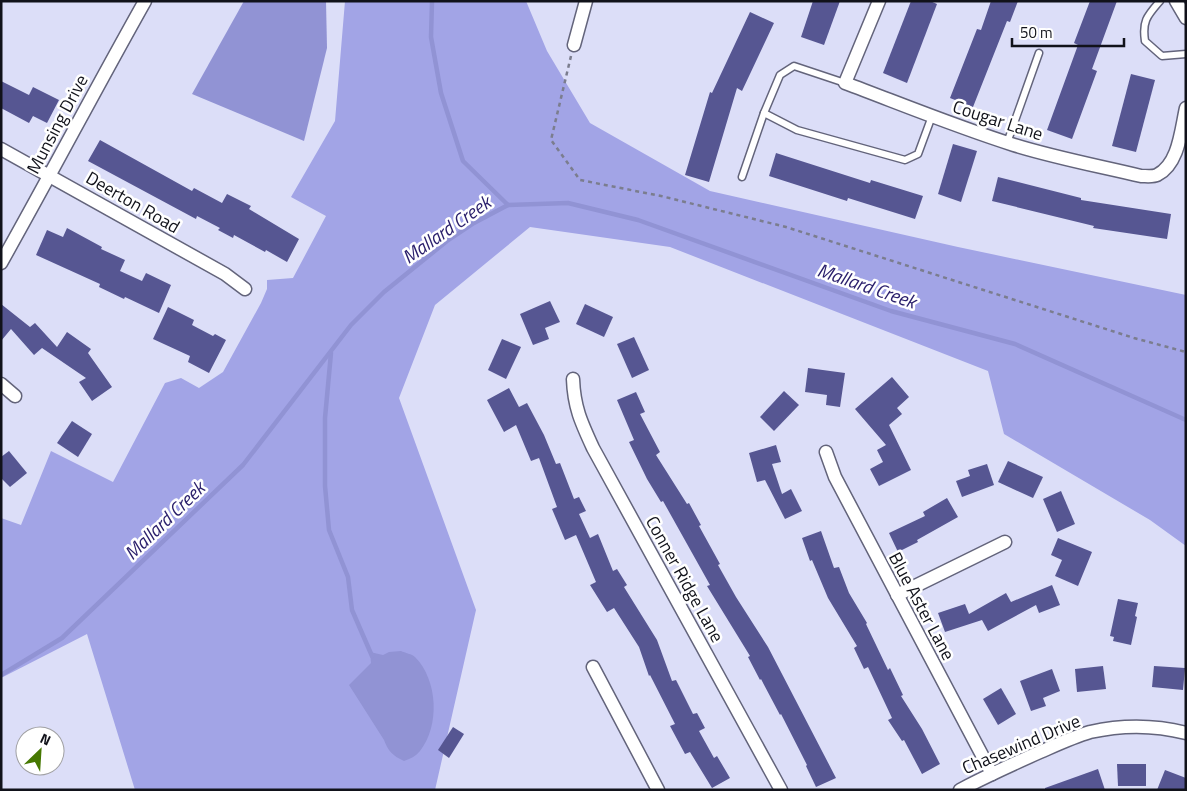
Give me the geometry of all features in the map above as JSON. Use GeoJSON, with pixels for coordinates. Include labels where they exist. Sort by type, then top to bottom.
{"type":"FeatureCollection","features":[{"type":"Feature","properties":{"kind":"street","name":"Munsing Drive"},"geometry":{"type":"LineString","coordinates":[[1,263],[145,1]]}},
{"type":"Feature","properties":{"kind":"street"},"geometry":{"type":"LineString","coordinates":[[574,46],[586,1]]}},
{"type":"Feature","properties":{"kind":"street"},"geometry":{"type":"LineString","coordinates":[[845,83],[879,1]]}},
{"type":"Feature","properties":{"kind":"street"},"geometry":{"type":"LineString","coordinates":[[1176,1],[1186,18]]}},
{"type":"Feature","properties":{"kind":"street","name":"Cougar Lane"},"geometry":{"type":"LineString","coordinates":[[845,83],[1007,143],[1141,176],[1156,176],[1166,168],[1174,157],[1185,112]]}},
{"type":"Feature","properties":{"kind":"street","name":"Deerton Road"},"geometry":{"type":"LineString","coordinates":[[1,149],[225,274],[246,289]]}},
{"type":"Feature","properties":{"kind":"street","name":"Conner Ridge Lane"},"geometry":{"type":"LineString","coordinates":[[573,379],[578,417],[593,448],[781,790]]}},
{"type":"Feature","properties":{"kind":"street"},"geometry":{"type":"LineString","coordinates":[[1,384],[15,396]]}},
{"type":"Feature","properties":{"kind":"street","name":"Blue Aster Lane"},"geometry":{"type":"LineString","coordinates":[[826,452],[835,477],[992,774]]}},
{"type":"Feature","properties":{"kind":"street"},"geometry":{"type":"LineString","coordinates":[[897,595],[1005,542]]}},
{"type":"Feature","properties":{"kind":"street"},"geometry":{"type":"LineString","coordinates":[[592,667],[658,790]]}},
{"type":"Feature","properties":{"kind":"street","name":"Chasewind Drive"},"geometry":{"type":"LineString","coordinates":[[960,790],[1061,743],[1089,733],[1119,727],[1174,730],[1186,733]]}},
{"type":"Feature","properties":{"kind":"lane"},"geometry":{"type":"LineString","coordinates":[[1160,1],[1149,13],[1143,27],[1145,41],[1162,56],[1186,54]]}},
{"type":"Feature","properties":{"kind":"lane"},"geometry":{"type":"LineString","coordinates":[[1007,143],[1039,53]]}},
{"type":"Feature","properties":{"kind":"lane"},"geometry":{"type":"LineString","coordinates":[[742,177],[764,113],[780,75],[794,66],[845,83]]}},
{"type":"Feature","properties":{"kind":"lane"},"geometry":{"type":"LineString","coordinates":[[764,113],[797,130],[904,160],[918,154],[932,116]]}},
{"type":"Feature","properties":{"kind":"path"},"geometry":{"type":"LineString","coordinates":[[574,46],[551,140],[580,180],[661,196],[786,227],[1134,338],[1186,352]]}},
{"type":"Feature","properties":{"kind":"shaded area"},"geometry":{"type":"Polygon","coordinates":[[[244,1],[326,1],[327,48],[304,141],[192,94],[244,1]]]}},
{"type":"Feature","properties":{"kind":"shaded area"},"geometry":{"type":"Polygon","coordinates":[[[345,1],[526,1],[547,51],[590,123],[710,191],[958,247],[1186,295],[1186,546],[1150,520],[1004,434],[988,371],[670,247],[530,227],[435,305],[399,398],[476,610],[435,790],[135,790],[87,634],[1,678],[1,518],[21,525],[51,451],[113,482],[165,383],[181,378],[199,388],[223,372],[261,303],[267,289],[267,280],[293,278],[326,216],[291,197],[335,121],[345,1]]]}},
{"type":"Feature","properties":{"kind":"shaded area"},"geometry":{"type":"Polygon","coordinates":[[[401,651],[414,656],[423,667],[432,690],[434,703],[431,729],[426,741],[417,754],[404,761],[389,750],[349,685],[371,663],[370,652],[383,655],[389,652],[401,651]]]}},
{"type":"Feature","properties":{"kind":"building"},"geometry":{"type":"Polygon","coordinates":[[[813,1],[840,1],[824,45],[801,37],[813,1]]]}},
{"type":"Feature","properties":{"kind":"building"},"geometry":{"type":"Polygon","coordinates":[[[911,1],[930,1],[937,4],[907,83],[883,73],[911,1]]]}},
{"type":"Feature","properties":{"kind":"building"},"geometry":{"type":"Polygon","coordinates":[[[991,1],[1018,1],[1010,22],[1007,21],[973,107],[950,98],[977,29],[981,30],[991,1]]]}},
{"type":"Feature","properties":{"kind":"building"},"geometry":{"type":"Polygon","coordinates":[[[1090,1],[1117,1],[1092,69],[1097,71],[1072,139],[1047,130],[1078,45],[1074,43],[1090,1]]]}},
{"type":"Feature","properties":{"kind":"building"},"geometry":{"type":"Polygon","coordinates":[[[750,12],[774,23],[742,91],[737,88],[709,182],[685,175],[710,92],[712,93],[750,12]]]}},
{"type":"Feature","properties":{"kind":"building"},"geometry":{"type":"Polygon","coordinates":[[[1131,74],[1155,80],[1136,152],[1112,146],[1131,74]]]}},
{"type":"Feature","properties":{"kind":"building"},"geometry":{"type":"Polygon","coordinates":[[[1,81],[29,95],[33,87],[59,100],[47,123],[33,116],[29,123],[1,108],[1,81]]]}},
{"type":"Feature","properties":{"kind":"building"},"geometry":{"type":"Polygon","coordinates":[[[100,140],[192,191],[194,188],[222,203],[227,194],[251,206],[249,209],[299,239],[287,262],[234,235],[233,238],[218,230],[220,228],[197,216],[196,219],[88,161],[100,140]]]}},
{"type":"Feature","properties":{"kind":"building"},"geometry":{"type":"Polygon","coordinates":[[[953,144],[977,151],[961,202],[938,194],[953,144]]]}},
{"type":"Feature","properties":{"kind":"building"},"geometry":{"type":"Polygon","coordinates":[[[776,153],[870,183],[871,180],[923,196],[915,219],[848,198],[847,201],[769,176],[776,153]]]}},
{"type":"Feature","properties":{"kind":"building"},"geometry":{"type":"Polygon","coordinates":[[[998,177],[1081,198],[1081,200],[1171,214],[1167,239],[1093,228],[1094,226],[992,201],[998,177]]]}},
{"type":"Feature","properties":{"kind":"building"},"geometry":{"type":"Polygon","coordinates":[[[67,228],[102,247],[101,249],[125,260],[120,271],[142,281],[146,273],[171,285],[159,313],[125,297],[124,299],[99,287],[100,284],[36,255],[47,230],[63,237],[67,228]]]}},
{"type":"Feature","properties":{"kind":"building"},"geometry":{"type":"Polygon","coordinates":[[[550,301],[560,322],[545,328],[549,339],[533,345],[520,314],[550,301]]]}},
{"type":"Feature","properties":{"kind":"building"},"geometry":{"type":"Polygon","coordinates":[[[1,304],[30,327],[35,323],[57,347],[67,332],[91,349],[88,353],[112,387],[92,401],[79,382],[86,378],[42,348],[34,355],[11,329],[1,341],[1,304]]]}},
{"type":"Feature","properties":{"kind":"building"},"geometry":{"type":"Polygon","coordinates":[[[585,304],[613,317],[604,337],[576,324],[585,304]]]}},
{"type":"Feature","properties":{"kind":"building"},"geometry":{"type":"Polygon","coordinates":[[[168,307],[194,320],[192,325],[213,336],[215,334],[226,340],[209,373],[188,362],[190,356],[153,339],[168,307]]]}},
{"type":"Feature","properties":{"kind":"building"},"geometry":{"type":"Polygon","coordinates":[[[634,337],[649,370],[632,378],[617,344],[634,337]]]}},
{"type":"Feature","properties":{"kind":"building"},"geometry":{"type":"Polygon","coordinates":[[[502,339],[521,347],[506,379],[488,370],[502,339]]]}},
{"type":"Feature","properties":{"kind":"building"},"geometry":{"type":"Polygon","coordinates":[[[808,368],[845,373],[840,407],[826,405],[827,395],[805,392],[808,368]]]}},
{"type":"Feature","properties":{"kind":"building"},"geometry":{"type":"Polygon","coordinates":[[[892,377],[909,397],[897,408],[902,414],[889,425],[911,470],[879,486],[870,469],[883,462],[877,450],[886,445],[855,409],[892,377]]]}},
{"type":"Feature","properties":{"kind":"building"},"geometry":{"type":"Polygon","coordinates":[[[509,388],[519,407],[527,403],[544,435],[556,464],[560,463],[574,499],[579,497],[586,511],[579,514],[590,538],[598,534],[613,571],[617,569],[627,585],[624,587],[657,640],[672,681],[676,680],[693,714],[697,713],[705,728],[699,731],[714,758],[717,756],[730,778],[712,788],[690,752],[685,754],[670,726],[675,724],[649,676],[639,647],[614,608],[607,612],[590,585],[596,582],[576,535],[565,540],[552,509],[557,507],[539,458],[531,461],[516,425],[504,432],[487,400],[509,388]]]}},
{"type":"Feature","properties":{"kind":"building"},"geometry":{"type":"Polygon","coordinates":[[[784,391],[799,405],[774,431],[760,417],[784,391]]]}},
{"type":"Feature","properties":{"kind":"building"},"geometry":{"type":"Polygon","coordinates":[[[636,392],[645,412],[640,414],[660,452],[656,455],[687,504],[689,503],[701,525],[699,526],[720,564],[718,565],[768,647],[836,778],[816,787],[781,714],[748,657],[750,656],[707,586],[710,585],[663,501],[661,502],[647,479],[629,442],[634,440],[617,400],[636,392]]]}},
{"type":"Feature","properties":{"kind":"building"},"geometry":{"type":"Polygon","coordinates":[[[72,421],[92,434],[78,457],[57,443],[72,421]]]}},
{"type":"Feature","properties":{"kind":"building"},"geometry":{"type":"Polygon","coordinates":[[[776,445],[781,462],[772,464],[782,494],[791,489],[802,511],[785,519],[765,480],[757,482],[749,453],[776,445]]]}},
{"type":"Feature","properties":{"kind":"building"},"geometry":{"type":"Polygon","coordinates":[[[9,451],[27,473],[10,487],[1,478],[1,457],[9,451]]]}},
{"type":"Feature","properties":{"kind":"building"},"geometry":{"type":"Polygon","coordinates":[[[1008,461],[1043,477],[1033,498],[998,482],[1008,461]]]}},
{"type":"Feature","properties":{"kind":"building"},"geometry":{"type":"Polygon","coordinates":[[[987,464],[994,485],[962,497],[956,481],[970,476],[968,470],[987,464]]]}},
{"type":"Feature","properties":{"kind":"building"},"geometry":{"type":"Polygon","coordinates":[[[1061,491],[1075,524],[1057,532],[1043,499],[1061,491]]]}},
{"type":"Feature","properties":{"kind":"building"},"geometry":{"type":"Polygon","coordinates":[[[947,498],[958,517],[898,552],[889,533],[925,516],[923,512],[947,498]]]}},
{"type":"Feature","properties":{"kind":"building"},"geometry":{"type":"Polygon","coordinates":[[[821,531],[834,568],[839,567],[849,593],[867,623],[888,670],[890,668],[903,695],[901,696],[922,729],[940,764],[922,774],[904,740],[902,741],[888,720],[892,718],[868,667],[864,669],[854,648],[857,646],[828,598],[812,560],[810,561],[802,538],[821,531]]]}},
{"type":"Feature","properties":{"kind":"building"},"geometry":{"type":"Polygon","coordinates":[[[1058,538],[1092,552],[1078,586],[1055,576],[1062,560],[1051,555],[1058,538]]]}},
{"type":"Feature","properties":{"kind":"building"},"geometry":{"type":"Polygon","coordinates":[[[1052,585],[1060,605],[1039,613],[1036,605],[988,631],[982,620],[945,632],[938,613],[965,604],[969,614],[1006,593],[1011,602],[1052,585]]]}},
{"type":"Feature","properties":{"kind":"building"},"geometry":{"type":"Polygon","coordinates":[[[1118,599],[1138,603],[1131,645],[1113,641],[1114,637],[1110,636],[1118,599]]]}},
{"type":"Feature","properties":{"kind":"building"},"geometry":{"type":"Polygon","coordinates":[[[1103,666],[1106,689],[1077,692],[1075,669],[1103,666]]]}},
{"type":"Feature","properties":{"kind":"building"},"geometry":{"type":"Polygon","coordinates":[[[1154,666],[1185,668],[1183,690],[1152,687],[1154,666]]]}},
{"type":"Feature","properties":{"kind":"building"},"geometry":{"type":"Polygon","coordinates":[[[1052,669],[1060,691],[1043,698],[1046,706],[1031,711],[1020,681],[1052,669]]]}},
{"type":"Feature","properties":{"kind":"building"},"geometry":{"type":"Polygon","coordinates":[[[1001,688],[1016,714],[998,725],[983,699],[1001,688]]]}},
{"type":"Feature","properties":{"kind":"building"},"geometry":{"type":"Polygon","coordinates":[[[453,727],[464,734],[449,758],[438,750],[453,727]]]}},
{"type":"Feature","properties":{"kind":"building"},"geometry":{"type":"Polygon","coordinates":[[[1117,764],[1146,764],[1146,786],[1118,786],[1117,764]]]}},
{"type":"Feature","properties":{"kind":"building"},"geometry":{"type":"Polygon","coordinates":[[[1098,769],[1105,790],[1045,790],[1045,788],[1098,769]]]}},
{"type":"Feature","properties":{"kind":"building"},"geometry":{"type":"Polygon","coordinates":[[[1165,770],[1186,778],[1186,790],[1157,790],[1165,770]]]}},
{"type":"Feature","properties":{"kind":"waterway"},"geometry":{"type":"LineString","coordinates":[[432,1],[431,37],[441,93],[463,161],[508,205]]}},
{"type":"Feature","properties":{"kind":"waterway","name":"Mallard Creek"},"geometry":{"type":"LineString","coordinates":[[1,675],[62,638],[243,465],[351,325],[384,292],[447,241],[474,223],[508,205],[568,203],[638,220],[891,311],[1015,344],[1186,420]]}},
{"type":"Feature","properties":{"kind":"waterway"},"geometry":{"type":"LineString","coordinates":[[331,353],[325,418],[325,486],[329,530],[348,577],[352,610],[372,656]]}}]}
